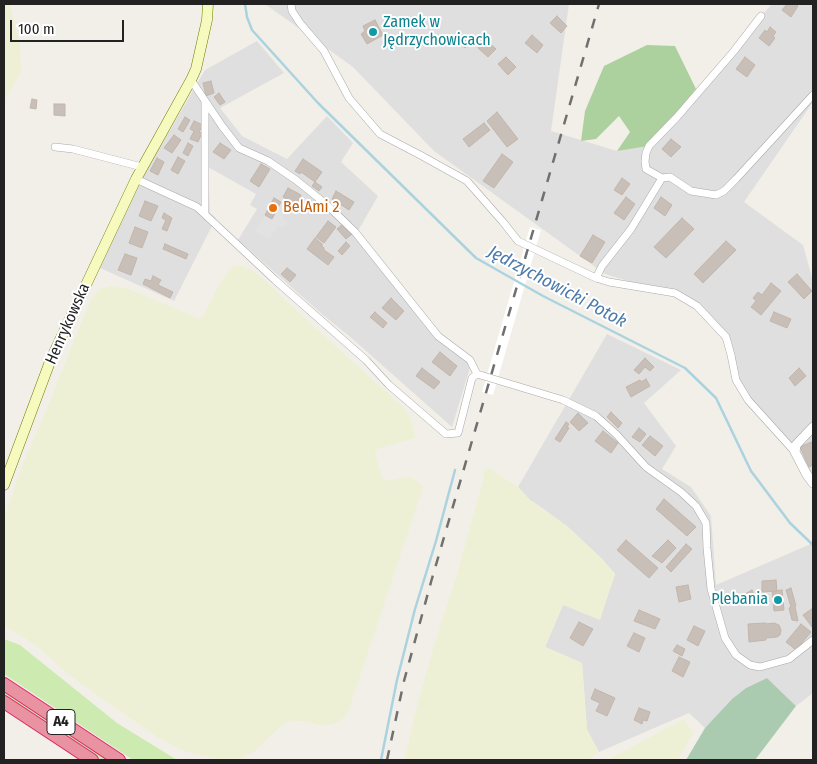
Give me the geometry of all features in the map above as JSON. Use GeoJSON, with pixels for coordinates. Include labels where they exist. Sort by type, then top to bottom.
{"type":"FeatureCollection","features":[{"type":"Feature","properties":{"kind":"highway","name":"A4"},"geometry":{"type":"LineString","coordinates":[[4,684],[119,760]]}},
{"type":"Feature","properties":{"kind":"highway","name":"A4"},"geometry":{"type":"LineString","coordinates":[[4,702],[92,760]]}},
{"type":"Feature","properties":{"kind":"main road","name":"Henrykowska"},"geometry":{"type":"LineString","coordinates":[[4,485],[51,359],[142,167],[192,80],[207,20],[208,4]]}},
{"type":"Feature","properties":{"kind":"street"},"geometry":{"type":"LineString","coordinates":[[291,4],[292,11],[300,23],[324,51],[349,98],[380,134],[467,182],[518,241],[596,278],[609,282],[675,293],[697,306],[726,337],[736,380],[748,400],[795,452],[813,483]]}},
{"type":"Feature","properties":{"kind":"street"},"geometry":{"type":"LineString","coordinates":[[761,16],[734,51],[677,117],[649,146],[646,153],[646,168],[662,178],[670,177],[691,191],[716,195],[724,191],[736,180],[813,95]]}},
{"type":"Feature","properties":{"kind":"street"},"geometry":{"type":"LineString","coordinates":[[192,80],[222,126],[240,148],[268,161],[296,180],[327,205],[355,232],[438,336],[470,360],[477,374],[563,400],[596,416],[616,434],[646,467],[681,492],[696,506],[706,523],[712,589],[725,638],[736,655],[750,666],[760,667],[789,659],[813,640]]}},
{"type":"Feature","properties":{"kind":"street"},"geometry":{"type":"LineString","coordinates":[[205,101],[205,214]]}},
{"type":"Feature","properties":{"kind":"street"},"geometry":{"type":"LineString","coordinates":[[55,147],[73,149],[142,167]]}},
{"type":"Feature","properties":{"kind":"street"},"geometry":{"type":"LineString","coordinates":[[596,278],[602,266],[631,230],[662,178]]}},
{"type":"Feature","properties":{"kind":"street"},"geometry":{"type":"LineString","coordinates":[[136,179],[197,207],[366,360],[389,385],[446,434],[458,433],[472,378],[477,374]]}},
{"type":"Feature","properties":{"kind":"street"},"geometry":{"type":"LineString","coordinates":[[795,452],[796,445],[813,428]]}},
{"type":"Feature","properties":{"kind":"shaded area"},"geometry":{"type":"Polygon","coordinates":[[[265,4],[569,4],[551,131],[617,151],[649,146],[772,4],[813,4],[813,102],[744,202],[803,245],[813,281],[813,479],[737,384],[726,340],[702,312],[671,294],[605,274],[434,151],[353,67],[265,4]]]}},
{"type":"Feature","properties":{"kind":"shaded area"},"geometry":{"type":"Polygon","coordinates":[[[257,41],[284,73],[220,108],[242,136],[287,159],[327,116],[353,143],[341,162],[378,196],[355,236],[435,338],[471,364],[452,427],[238,240],[257,209],[250,205],[256,194],[208,167],[210,213],[216,218],[174,301],[100,268],[146,171],[205,70],[257,41]]]}},
{"type":"Feature","properties":{"kind":"shaded area"},"geometry":{"type":"Polygon","coordinates":[[[282,202],[287,206],[282,213],[282,217],[288,222],[283,228],[279,226],[269,239],[255,231],[265,216],[272,219],[282,202]]]}},
{"type":"Feature","properties":{"kind":"shaded area"},"geometry":{"type":"Polygon","coordinates":[[[607,334],[681,370],[644,403],[676,446],[662,469],[691,487],[711,516],[716,585],[813,543],[813,693],[796,706],[767,678],[746,688],[732,699],[705,728],[689,713],[599,752],[587,730],[582,663],[545,647],[563,605],[611,586],[615,574],[568,527],[530,500],[518,487],[607,334]]]}},
{"type":"Feature","properties":{"kind":"green space"},"geometry":{"type":"Polygon","coordinates":[[[4,4],[10,4],[20,45],[21,73],[4,101],[4,4]]]}},
{"type":"Feature","properties":{"kind":"green space"},"geometry":{"type":"Polygon","coordinates":[[[647,45],[675,46],[696,89],[649,146],[617,151],[630,132],[619,116],[596,139],[581,141],[585,111],[604,66],[647,45]]]}},
{"type":"Feature","properties":{"kind":"green space"},"geometry":{"type":"Polygon","coordinates":[[[242,266],[252,270],[261,277],[400,404],[411,418],[415,438],[377,449],[375,453],[378,465],[383,479],[386,481],[405,477],[412,478],[422,486],[422,491],[348,712],[344,718],[326,725],[302,721],[284,723],[255,751],[240,759],[223,760],[182,750],[157,737],[69,675],[36,645],[4,626],[4,519],[22,466],[91,299],[100,289],[110,286],[126,288],[198,318],[205,313],[230,268],[242,266]]]}},
{"type":"Feature","properties":{"kind":"green space"},"geometry":{"type":"Polygon","coordinates":[[[485,468],[489,468],[518,487],[530,500],[568,527],[615,574],[600,620],[563,605],[545,647],[582,663],[587,730],[599,752],[589,760],[405,760],[414,717],[457,574],[485,468]]]}},
{"type":"Feature","properties":{"kind":"green space"},"geometry":{"type":"Polygon","coordinates":[[[4,639],[20,645],[117,723],[177,760],[133,760],[4,674],[4,639]]]}},
{"type":"Feature","properties":{"kind":"green space"},"geometry":{"type":"Polygon","coordinates":[[[767,678],[796,706],[755,760],[686,760],[705,728],[732,699],[746,688],[767,678]]]}},
{"type":"Feature","properties":{"kind":"green space"},"geometry":{"type":"Polygon","coordinates":[[[4,689],[111,760],[102,760],[4,695],[4,689]]]}},
{"type":"Feature","properties":{"kind":"green space"},"geometry":{"type":"Polygon","coordinates":[[[684,719],[693,733],[678,760],[607,760],[684,719]]]}},
{"type":"Feature","properties":{"kind":"pier"},"geometry":{"type":"Polygon","coordinates":[[[530,227],[541,230],[493,395],[482,392],[530,227]]]}},
{"type":"Feature","properties":{"kind":"building"},"geometry":{"type":"Polygon","coordinates":[[[787,4],[798,4],[791,17],[782,10],[787,4]]]}},
{"type":"Feature","properties":{"kind":"building"},"geometry":{"type":"Polygon","coordinates":[[[557,16],[567,26],[561,33],[550,23],[557,16]]]}},
{"type":"Feature","properties":{"kind":"building","name":"Zamek w Jędrzychowicach"},"geometry":{"type":"Polygon","coordinates":[[[375,20],[383,35],[367,44],[361,34],[365,31],[363,26],[375,20]]]}},
{"type":"Feature","properties":{"kind":"building"},"geometry":{"type":"Polygon","coordinates":[[[770,27],[776,32],[773,36],[775,38],[769,46],[759,38],[770,27]]]}},
{"type":"Feature","properties":{"kind":"building"},"geometry":{"type":"Polygon","coordinates":[[[532,35],[543,45],[537,53],[525,43],[532,35]]]}},
{"type":"Feature","properties":{"kind":"building"},"geometry":{"type":"Polygon","coordinates":[[[464,39],[469,44],[465,48],[460,44],[464,39]]]}},
{"type":"Feature","properties":{"kind":"building"},"geometry":{"type":"Polygon","coordinates":[[[485,39],[496,49],[488,57],[478,48],[485,39]]]}},
{"type":"Feature","properties":{"kind":"building"},"geometry":{"type":"Polygon","coordinates":[[[506,57],[516,67],[508,75],[498,64],[506,57]]]}},
{"type":"Feature","properties":{"kind":"building"},"geometry":{"type":"Polygon","coordinates":[[[745,57],[755,65],[747,77],[736,69],[745,57]]]}},
{"type":"Feature","properties":{"kind":"building"},"geometry":{"type":"Polygon","coordinates":[[[211,81],[214,93],[206,96],[203,83],[211,81]]]}},
{"type":"Feature","properties":{"kind":"building"},"geometry":{"type":"Polygon","coordinates":[[[219,93],[225,102],[220,105],[214,97],[219,93]]]}},
{"type":"Feature","properties":{"kind":"building"},"geometry":{"type":"Polygon","coordinates":[[[32,99],[37,100],[36,109],[30,108],[32,99]]]}},
{"type":"Feature","properties":{"kind":"building"},"geometry":{"type":"Polygon","coordinates":[[[54,104],[65,104],[65,116],[54,115],[54,104]]]}},
{"type":"Feature","properties":{"kind":"building"},"geometry":{"type":"Polygon","coordinates":[[[497,112],[518,139],[507,147],[487,121],[497,112]]]}},
{"type":"Feature","properties":{"kind":"building"},"geometry":{"type":"Polygon","coordinates":[[[185,117],[190,120],[183,132],[178,129],[185,117]]]}},
{"type":"Feature","properties":{"kind":"building"},"geometry":{"type":"Polygon","coordinates":[[[194,121],[203,125],[199,132],[202,133],[198,142],[190,139],[194,131],[190,129],[194,121]]]}},
{"type":"Feature","properties":{"kind":"building"},"geometry":{"type":"Polygon","coordinates":[[[484,123],[490,130],[469,147],[463,139],[484,123]]]}},
{"type":"Feature","properties":{"kind":"building"},"geometry":{"type":"Polygon","coordinates":[[[174,135],[181,140],[172,153],[164,148],[174,135]]]}},
{"type":"Feature","properties":{"kind":"building"},"geometry":{"type":"Polygon","coordinates":[[[671,139],[681,147],[671,157],[662,149],[671,139]]]}},
{"type":"Feature","properties":{"kind":"building"},"geometry":{"type":"Polygon","coordinates":[[[188,143],[193,146],[188,156],[183,153],[188,143]]]}},
{"type":"Feature","properties":{"kind":"building"},"geometry":{"type":"Polygon","coordinates":[[[220,143],[231,150],[224,159],[213,152],[220,143]]]}},
{"type":"Feature","properties":{"kind":"building"},"geometry":{"type":"Polygon","coordinates":[[[502,154],[513,162],[494,188],[483,181],[502,154]]]}},
{"type":"Feature","properties":{"kind":"building"},"geometry":{"type":"Polygon","coordinates":[[[178,157],[185,161],[178,174],[171,170],[178,157]]]}},
{"type":"Feature","properties":{"kind":"building"},"geometry":{"type":"Polygon","coordinates":[[[157,158],[164,162],[158,175],[150,171],[157,158]]]}},
{"type":"Feature","properties":{"kind":"building"},"geometry":{"type":"Polygon","coordinates":[[[303,159],[322,172],[315,182],[301,172],[300,174],[295,171],[303,159]]]}},
{"type":"Feature","properties":{"kind":"building"},"geometry":{"type":"Polygon","coordinates":[[[261,164],[270,169],[259,187],[250,181],[261,164]]]}},
{"type":"Feature","properties":{"kind":"building"},"geometry":{"type":"Polygon","coordinates":[[[622,178],[630,184],[622,195],[614,190],[622,178]]]}},
{"type":"Feature","properties":{"kind":"building"},"geometry":{"type":"Polygon","coordinates":[[[315,182],[322,187],[319,191],[312,186],[315,182]]]}},
{"type":"Feature","properties":{"kind":"building"},"geometry":{"type":"Polygon","coordinates":[[[288,188],[301,195],[296,205],[283,197],[288,188]]]}},
{"type":"Feature","properties":{"kind":"building"},"geometry":{"type":"Polygon","coordinates":[[[336,191],[354,202],[349,210],[332,199],[336,191]]]}},
{"type":"Feature","properties":{"kind":"building"},"geometry":{"type":"Polygon","coordinates":[[[626,197],[635,204],[624,220],[614,213],[626,197]]]}},
{"type":"Feature","properties":{"kind":"building"},"geometry":{"type":"Polygon","coordinates":[[[661,197],[672,205],[665,216],[654,208],[661,197]]]}},
{"type":"Feature","properties":{"kind":"building","name":"BelAmi 2"},"geometry":{"type":"Polygon","coordinates":[[[274,198],[281,202],[272,219],[265,215],[274,198]]]}},
{"type":"Feature","properties":{"kind":"building"},"geometry":{"type":"Polygon","coordinates":[[[145,201],[158,206],[151,221],[139,216],[145,201]]]}},
{"type":"Feature","properties":{"kind":"building"},"geometry":{"type":"Polygon","coordinates":[[[164,213],[172,218],[167,231],[162,229],[166,220],[162,218],[164,213]]]}},
{"type":"Feature","properties":{"kind":"building"},"geometry":{"type":"Polygon","coordinates":[[[682,218],[694,229],[666,258],[654,247],[682,218]]]}},
{"type":"Feature","properties":{"kind":"building"},"geometry":{"type":"Polygon","coordinates":[[[328,221],[336,227],[324,243],[316,237],[328,221]]]}},
{"type":"Feature","properties":{"kind":"building"},"geometry":{"type":"Polygon","coordinates":[[[343,224],[352,234],[346,239],[337,229],[343,224]]]}},
{"type":"Feature","properties":{"kind":"building"},"geometry":{"type":"Polygon","coordinates":[[[135,227],[148,232],[142,248],[129,243],[135,227]]]}},
{"type":"Feature","properties":{"kind":"building"},"geometry":{"type":"Polygon","coordinates":[[[593,235],[605,242],[592,263],[580,256],[593,235]]]}},
{"type":"Feature","properties":{"kind":"building"},"geometry":{"type":"Polygon","coordinates":[[[315,238],[322,244],[324,250],[334,257],[328,265],[307,249],[315,238]]]}},
{"type":"Feature","properties":{"kind":"building"},"geometry":{"type":"Polygon","coordinates":[[[726,241],[736,250],[703,283],[694,274],[726,241]]]}},
{"type":"Feature","properties":{"kind":"building"},"geometry":{"type":"Polygon","coordinates":[[[346,242],[350,246],[342,255],[338,251],[346,242]]]}},
{"type":"Feature","properties":{"kind":"building"},"geometry":{"type":"Polygon","coordinates":[[[165,244],[188,254],[186,259],[163,249],[165,244]]]}},
{"type":"Feature","properties":{"kind":"building"},"geometry":{"type":"Polygon","coordinates":[[[125,254],[137,258],[131,275],[118,270],[125,254]]]}},
{"type":"Feature","properties":{"kind":"building"},"geometry":{"type":"Polygon","coordinates":[[[287,268],[296,275],[290,282],[281,274],[287,268]]]}},
{"type":"Feature","properties":{"kind":"building"},"geometry":{"type":"Polygon","coordinates":[[[797,274],[812,291],[804,299],[788,282],[797,274]]]}},
{"type":"Feature","properties":{"kind":"building"},"geometry":{"type":"Polygon","coordinates":[[[153,276],[161,280],[158,285],[173,292],[170,298],[143,284],[145,279],[151,281],[153,276]]]}},
{"type":"Feature","properties":{"kind":"building"},"geometry":{"type":"Polygon","coordinates":[[[771,283],[781,291],[761,315],[751,307],[756,301],[753,298],[758,292],[762,295],[771,283]]]}},
{"type":"Feature","properties":{"kind":"building"},"geometry":{"type":"Polygon","coordinates":[[[391,298],[404,311],[396,320],[382,308],[391,298]]]}},
{"type":"Feature","properties":{"kind":"building"},"geometry":{"type":"Polygon","coordinates":[[[375,312],[387,323],[383,328],[370,317],[375,312]]]}},
{"type":"Feature","properties":{"kind":"building"},"geometry":{"type":"Polygon","coordinates":[[[774,312],[791,319],[787,328],[770,321],[774,312]]]}},
{"type":"Feature","properties":{"kind":"building"},"geometry":{"type":"Polygon","coordinates":[[[440,352],[457,366],[450,376],[432,362],[440,352]]]}},
{"type":"Feature","properties":{"kind":"building"},"geometry":{"type":"Polygon","coordinates":[[[645,358],[654,367],[650,371],[645,367],[639,374],[634,370],[645,358]]]}},
{"type":"Feature","properties":{"kind":"building"},"geometry":{"type":"Polygon","coordinates":[[[422,368],[440,382],[434,389],[416,376],[422,368]]]}},
{"type":"Feature","properties":{"kind":"building"},"geometry":{"type":"Polygon","coordinates":[[[799,368],[806,376],[795,386],[789,378],[799,368]]]}},
{"type":"Feature","properties":{"kind":"building"},"geometry":{"type":"Polygon","coordinates":[[[646,379],[650,386],[631,397],[626,387],[646,379]]]}},
{"type":"Feature","properties":{"kind":"building"},"geometry":{"type":"Polygon","coordinates":[[[611,412],[622,423],[618,428],[607,417],[611,412]]]}},
{"type":"Feature","properties":{"kind":"building"},"geometry":{"type":"Polygon","coordinates":[[[578,413],[588,423],[579,431],[570,422],[578,413]]]}},
{"type":"Feature","properties":{"kind":"building"},"geometry":{"type":"Polygon","coordinates":[[[566,422],[569,424],[567,427],[569,428],[560,442],[555,439],[566,422]]]}},
{"type":"Feature","properties":{"kind":"building"},"geometry":{"type":"Polygon","coordinates":[[[639,428],[646,434],[640,442],[632,437],[639,428]]]}},
{"type":"Feature","properties":{"kind":"building"},"geometry":{"type":"Polygon","coordinates":[[[603,431],[618,443],[611,453],[595,441],[603,431]]]}},
{"type":"Feature","properties":{"kind":"building"},"geometry":{"type":"Polygon","coordinates":[[[650,436],[663,446],[655,456],[642,445],[650,436]]]}},
{"type":"Feature","properties":{"kind":"building"},"geometry":{"type":"Polygon","coordinates":[[[811,442],[813,465],[809,467],[800,447],[811,442]]]}},
{"type":"Feature","properties":{"kind":"building"},"geometry":{"type":"Polygon","coordinates":[[[664,499],[696,527],[687,536],[656,509],[664,499]]]}},
{"type":"Feature","properties":{"kind":"building"},"geometry":{"type":"Polygon","coordinates":[[[626,540],[658,568],[649,578],[617,550],[626,540]]]}},
{"type":"Feature","properties":{"kind":"building"},"geometry":{"type":"Polygon","coordinates":[[[668,540],[676,548],[662,563],[652,556],[668,540]]]}},
{"type":"Feature","properties":{"kind":"building"},"geometry":{"type":"Polygon","coordinates":[[[686,544],[692,549],[671,572],[666,567],[686,544]]]}},
{"type":"Feature","properties":{"kind":"building"},"geometry":{"type":"Polygon","coordinates":[[[776,580],[777,591],[762,592],[762,581],[776,580]]]}},
{"type":"Feature","properties":{"kind":"building"},"geometry":{"type":"Polygon","coordinates":[[[688,585],[691,599],[679,602],[676,587],[688,585]]]}},
{"type":"Feature","properties":{"kind":"building"},"geometry":{"type":"Polygon","coordinates":[[[791,588],[798,621],[792,620],[789,608],[791,607],[786,590],[791,588]]]}},
{"type":"Feature","properties":{"kind":"building"},"geometry":{"type":"Polygon","coordinates":[[[752,590],[756,598],[747,603],[743,595],[752,590]]]}},
{"type":"Feature","properties":{"kind":"building","name":"Plebania"},"geometry":{"type":"Polygon","coordinates":[[[782,590],[784,610],[774,611],[772,591],[782,590]]]}},
{"type":"Feature","properties":{"kind":"building"},"geometry":{"type":"Polygon","coordinates":[[[813,608],[813,626],[812,627],[803,615],[813,608]]]}},
{"type":"Feature","properties":{"kind":"building"},"geometry":{"type":"Polygon","coordinates":[[[639,610],[660,619],[655,629],[634,621],[639,610]]]}},
{"type":"Feature","properties":{"kind":"building"},"geometry":{"type":"Polygon","coordinates":[[[579,622],[593,629],[583,646],[570,638],[579,622]]]}},
{"type":"Feature","properties":{"kind":"building"},"geometry":{"type":"Polygon","coordinates":[[[765,623],[779,625],[780,635],[766,638],[766,640],[749,642],[748,624],[765,623]]]}},
{"type":"Feature","properties":{"kind":"building"},"geometry":{"type":"Polygon","coordinates":[[[801,624],[811,632],[796,650],[786,642],[801,624]]]}},
{"type":"Feature","properties":{"kind":"building"},"geometry":{"type":"Polygon","coordinates":[[[694,626],[705,631],[698,646],[687,640],[694,626]]]}},
{"type":"Feature","properties":{"kind":"building"},"geometry":{"type":"Polygon","coordinates":[[[634,633],[645,638],[639,652],[627,646],[634,633]]]}},
{"type":"Feature","properties":{"kind":"building"},"geometry":{"type":"Polygon","coordinates":[[[677,645],[685,649],[682,656],[673,651],[677,645]]]}},
{"type":"Feature","properties":{"kind":"building"},"geometry":{"type":"Polygon","coordinates":[[[679,657],[690,662],[683,677],[672,671],[679,657]]]}},
{"type":"Feature","properties":{"kind":"building"},"geometry":{"type":"Polygon","coordinates":[[[595,689],[615,698],[607,716],[596,711],[600,703],[591,699],[595,689]]]}},
{"type":"Feature","properties":{"kind":"building"},"geometry":{"type":"Polygon","coordinates":[[[639,708],[650,712],[647,721],[643,720],[642,724],[634,720],[639,708]]]}},
{"type":"Feature","properties":{"kind":"waterway","name":"Jędrzychowicki Potok"},"geometry":{"type":"LineString","coordinates":[[245,4],[252,30],[318,103],[476,258],[543,296],[685,368],[716,398],[751,471],[790,523],[813,545]]}},
{"type":"Feature","properties":{"kind":"waterway"},"geometry":{"type":"LineString","coordinates":[[381,760],[397,680],[415,609],[455,470]]}},
{"type":"Feature","properties":{"kind":"railway"},"geometry":{"type":"LineString","coordinates":[[387,760],[404,681],[431,582],[599,4]]}},
{"type":"Feature","properties":{"kind":"place","name":"Zamek w Jędrzychowicach"},"geometry":{"type":"Point","coordinates":[373,32]}},
{"type":"Feature","properties":{"kind":"place","name":"BelAmi 2"},"geometry":{"type":"Point","coordinates":[273,208]}},
{"type":"Feature","properties":{"kind":"place","name":"Plebania"},"geometry":{"type":"Point","coordinates":[778,600]}}]}
